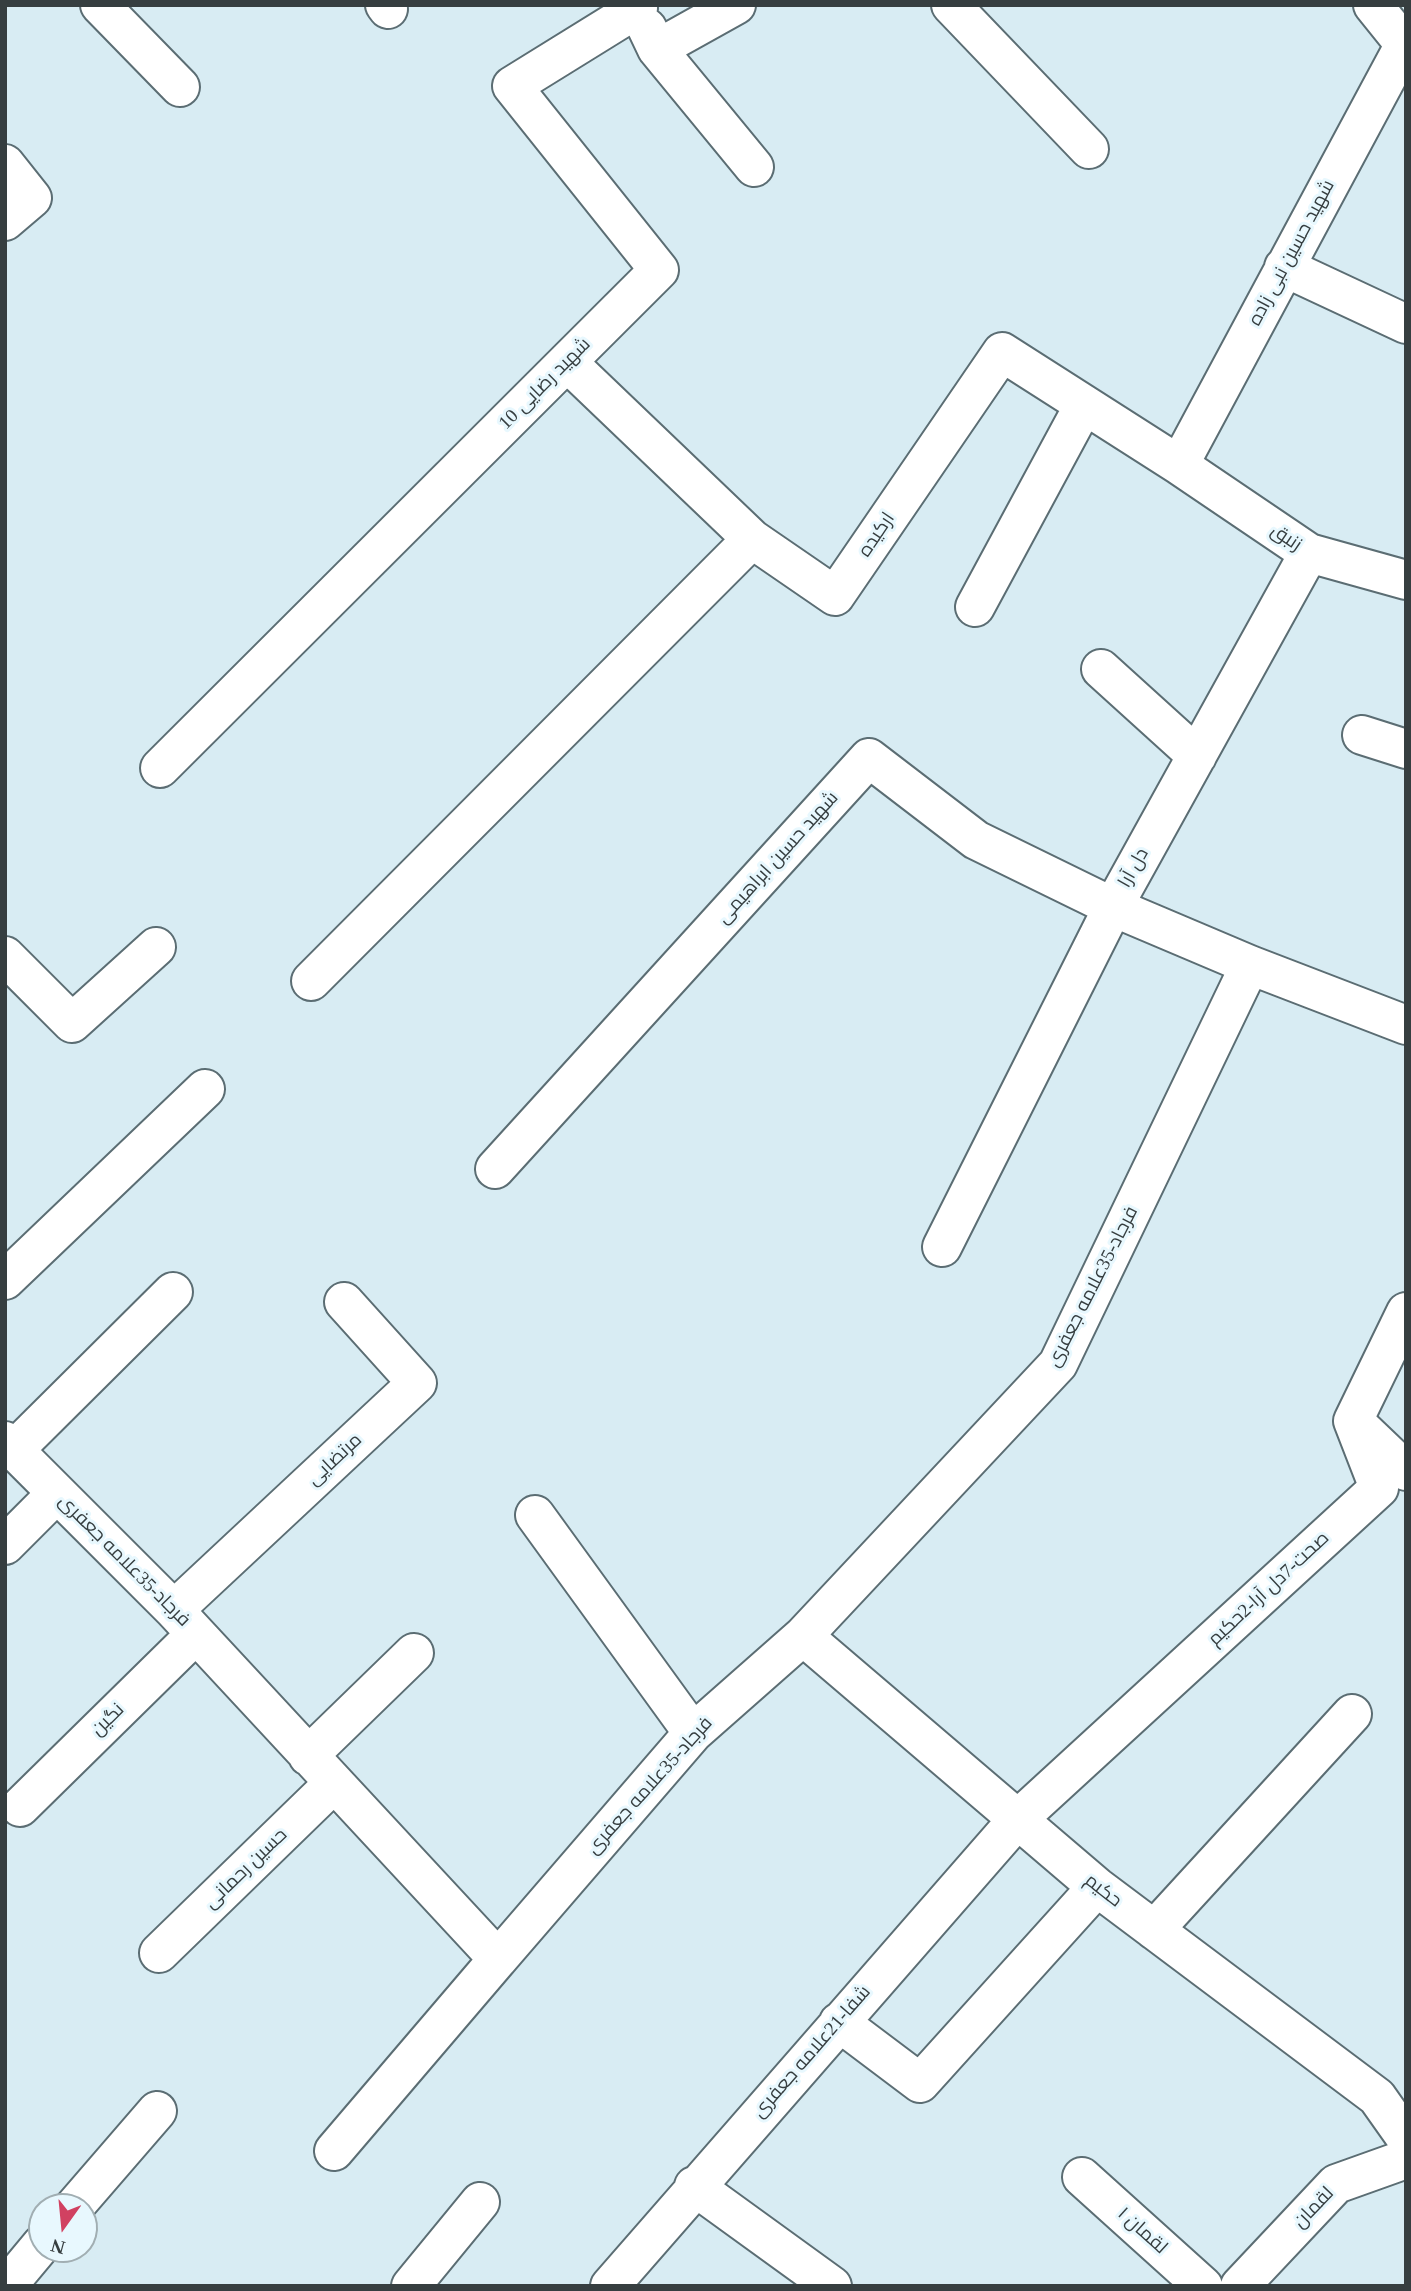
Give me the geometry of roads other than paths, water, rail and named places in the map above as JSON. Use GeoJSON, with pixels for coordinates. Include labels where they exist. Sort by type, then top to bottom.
{"type":"FeatureCollection","features":[{"type":"Feature","properties":{"kind":"street"},"geometry":{"type":"LineString","coordinates":[[100,5],[180,88]]}},
{"type":"Feature","properties":{"kind":"street"},"geometry":{"type":"LineString","coordinates":[[657,49],[736,5]]}},
{"type":"Feature","properties":{"kind":"street"},"geometry":{"type":"LineString","coordinates":[[951,5],[1089,149]]}},
{"type":"Feature","properties":{"kind":"street"},"geometry":{"type":"LineString","coordinates":[[1373,5],[1405,44]]}},
{"type":"Feature","properties":{"kind":"street"},"geometry":{"type":"LineString","coordinates":[[638,7],[657,49],[754,167]]}},
{"type":"Feature","properties":{"kind":"street","name":"شهید رضایی 10"},"geometry":{"type":"LineString","coordinates":[[160,768],[659,270],[512,86],[638,7]]}},
{"type":"Feature","properties":{"kind":"street","name":"شهید حسین نبی زاده"},"geometry":{"type":"LineString","coordinates":[[1180,465],[1405,44]]}},
{"type":"Feature","properties":{"kind":"street"},"geometry":{"type":"LineString","coordinates":[[5,164],[32,198],[5,220]]}},
{"type":"Feature","properties":{"kind":"street"},"geometry":{"type":"LineString","coordinates":[[1284,267],[1406,324]]}},
{"type":"Feature","properties":{"kind":"street","name":"ارکیده"},"geometry":{"type":"LineString","coordinates":[[566,362],[752,539],[835,596],[1002,352],[1180,465]]}},
{"type":"Feature","properties":{"kind":"street"},"geometry":{"type":"LineString","coordinates":[[975,607],[1084,405]]}},
{"type":"Feature","properties":{"kind":"street","name":"زنبق"},"geometry":{"type":"LineString","coordinates":[[1180,465],[1309,554],[1406,580]]}},
{"type":"Feature","properties":{"kind":"street"},"geometry":{"type":"LineString","coordinates":[[311,981],[752,539]]}},
{"type":"Feature","properties":{"kind":"street","name":"دل آرا"},"geometry":{"type":"LineString","coordinates":[[1309,554],[1113,907],[1250,965],[1406,1025]]}},
{"type":"Feature","properties":{"kind":"street"},"geometry":{"type":"LineString","coordinates":[[1101,669],[1197,755]]}},
{"type":"Feature","properties":{"kind":"street"},"geometry":{"type":"LineString","coordinates":[[1362,735],[1406,749]]}},
{"type":"Feature","properties":{"kind":"street","name":"شهید حسین ابراهیمی"},"geometry":{"type":"LineString","coordinates":[[495,1169],[869,758],[976,840],[1113,907]]}},
{"type":"Feature","properties":{"kind":"street"},"geometry":{"type":"LineString","coordinates":[[942,1247],[1113,907]]}},
{"type":"Feature","properties":{"kind":"street"},"geometry":{"type":"LineString","coordinates":[[5,956],[72,1024],[156,947]]}},
{"type":"Feature","properties":{"kind":"street","name":"فرجاد-35علامه جعفری"},"geometry":{"type":"LineString","coordinates":[[10,1445],[185,1622],[498,1959],[693,1733],[803,1636],[1058,1364],[1250,965]]}},
{"type":"Feature","properties":{"kind":"street"},"geometry":{"type":"LineString","coordinates":[[5,1280],[205,1089]]}},
{"type":"Feature","properties":{"kind":"street"},"geometry":{"type":"LineString","coordinates":[[10,1445],[173,1292]]}},
{"type":"Feature","properties":{"kind":"street","name":"مرتضایی"},"geometry":{"type":"LineString","coordinates":[[185,1622],[417,1383],[344,1302]]}},
{"type":"Feature","properties":{"kind":"street"},"geometry":{"type":"LineString","coordinates":[[1406,1312],[1353,1421],[1406,1471]]}},
{"type":"Feature","properties":{"kind":"street","name":"صحت-7دل آرا-2حکیم"},"geometry":{"type":"LineString","coordinates":[[1017,1820],[1379,1488],[1353,1421]]}},
{"type":"Feature","properties":{"kind":"street"},"geometry":{"type":"LineString","coordinates":[[5,1545],[57,1493]]}},
{"type":"Feature","properties":{"kind":"street"},"geometry":{"type":"LineString","coordinates":[[535,1515],[693,1733]]}},
{"type":"Feature","properties":{"kind":"street","name":"نگین"},"geometry":{"type":"LineString","coordinates":[[20,1807],[185,1622]]}},
{"type":"Feature","properties":{"kind":"street","name":"حکیم"},"geometry":{"type":"LineString","coordinates":[[803,1636],[1097,1887],[1377,2097],[1406,2138]]}},
{"type":"Feature","properties":{"kind":"street"},"geometry":{"type":"LineString","coordinates":[[308,1756],[414,1653]]}},
{"type":"Feature","properties":{"kind":"street"},"geometry":{"type":"LineString","coordinates":[[1154,1930],[1352,1714]]}},
{"type":"Feature","properties":{"kind":"street","name":"حسین رحمانی"},"geometry":{"type":"LineString","coordinates":[[159,1953],[333,1784]]}},
{"type":"Feature","properties":{"kind":"street","name":"شفا-21علامه جعفری"},"geometry":{"type":"LineString","coordinates":[[610,2286],[694,2186],[1017,1820]]}},
{"type":"Feature","properties":{"kind":"street"},"geometry":{"type":"LineString","coordinates":[[839,2022],[920,2083],[1097,1887]]}},
{"type":"Feature","properties":{"kind":"street"},"geometry":{"type":"LineString","coordinates":[[334,2151],[498,1959]]}},
{"type":"Feature","properties":{"kind":"street"},"geometry":{"type":"LineString","coordinates":[[86,2193],[157,2111]]}},
{"type":"Feature","properties":{"kind":"street","name":"لقمان"},"geometry":{"type":"LineString","coordinates":[[1240,2286],[1336,2184],[1406,2159]]}},
{"type":"Feature","properties":{"kind":"street","name":"لقمان ۱"},"geometry":{"type":"LineString","coordinates":[[1082,2177],[1203,2286]]}},
{"type":"Feature","properties":{"kind":"street"},"geometry":{"type":"LineString","coordinates":[[694,2186],[832,2286]]}},
{"type":"Feature","properties":{"kind":"street"},"geometry":{"type":"LineString","coordinates":[[411,2286],[480,2202]]}},
{"type":"Feature","properties":{"kind":"street"},"geometry":{"type":"LineString","coordinates":[[7,2286],[28,2261]]}}]}
